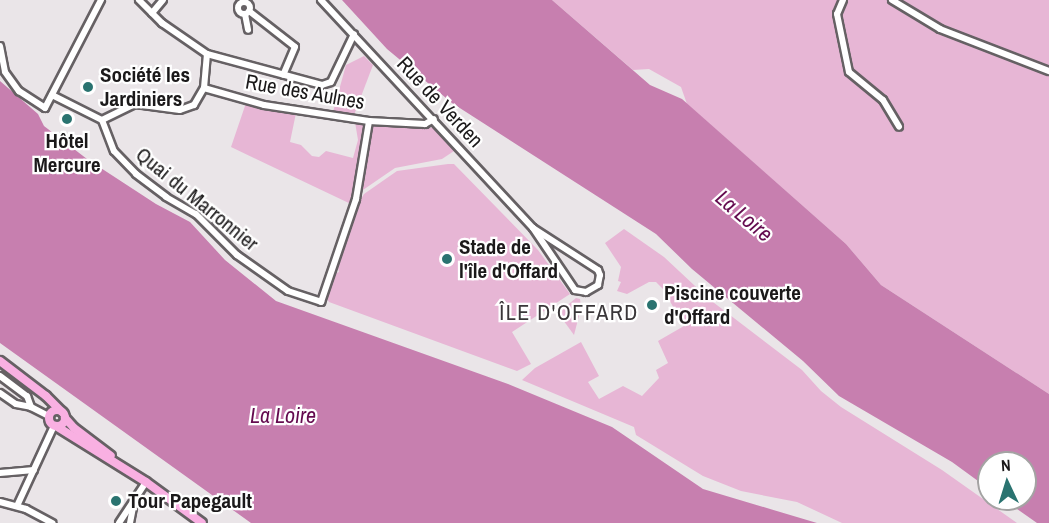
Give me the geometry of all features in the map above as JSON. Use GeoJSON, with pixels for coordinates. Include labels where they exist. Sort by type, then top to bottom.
{"type":"FeatureCollection","features":[{"type":"Feature","properties":{"kind":"main road"},"geometry":{"type":"LineString","coordinates":[[0,361],[46,396],[74,428],[202,523]]}},
{"type":"Feature","properties":{"kind":"main road"},"geometry":{"type":"LineString","coordinates":[[46,396],[55,426],[146,482]]}},
{"type":"Feature","properties":{"kind":"main road"},"geometry":{"type":"LineString","coordinates":[[50,415],[55,411],[64,415]]}},
{"type":"Feature","properties":{"kind":"main road"},"geometry":{"type":"LineString","coordinates":[[55,426],[63,424],[64,415]]}},
{"type":"Feature","properties":{"kind":"street"},"geometry":{"type":"LineString","coordinates":[[0,46],[5,72],[19,91],[45,108],[101,0]]}},
{"type":"Feature","properties":{"kind":"street"},"geometry":{"type":"LineString","coordinates":[[139,0],[152,13],[207,54],[322,85],[331,82],[354,34]]}},
{"type":"Feature","properties":{"kind":"street"},"geometry":{"type":"LineString","coordinates":[[152,13],[163,0]]}},
{"type":"Feature","properties":{"kind":"street","name":"Rue de Verden"},"geometry":{"type":"LineString","coordinates":[[321,0],[434,118],[533,228]]}},
{"type":"Feature","properties":{"kind":"street"},"geometry":{"type":"LineString","coordinates":[[843,0],[837,14],[849,72],[883,100],[899,127]]}},
{"type":"Feature","properties":{"kind":"street"},"geometry":{"type":"LineString","coordinates":[[892,0],[940,29],[1049,71]]}},
{"type":"Feature","properties":{"kind":"street"},"geometry":{"type":"LineString","coordinates":[[248,30],[247,13],[295,47],[283,75]]}},
{"type":"Feature","properties":{"kind":"street"},"geometry":{"type":"LineString","coordinates":[[52,94],[102,120],[135,104],[180,110],[194,105],[204,88],[207,54]]}},
{"type":"Feature","properties":{"kind":"street","name":"Rue des Aulnes"},"geometry":{"type":"LineString","coordinates":[[204,88],[264,105],[369,121],[425,124],[434,118]]}},
{"type":"Feature","properties":{"kind":"street","name":"Quai du Marronnier"},"geometry":{"type":"LineString","coordinates":[[102,120],[114,151],[136,174],[166,198],[196,214],[237,255],[288,291],[321,302],[356,199],[369,121]]}},
{"type":"Feature","properties":{"kind":"street"},"geometry":{"type":"LineString","coordinates":[[533,228],[598,270],[600,275],[598,285],[586,292],[575,290],[533,228]]}},
{"type":"Feature","properties":{"kind":"street"},"geometry":{"type":"LineString","coordinates":[[0,376],[27,396],[31,406]]}},
{"type":"Feature","properties":{"kind":"street"},"geometry":{"type":"LineString","coordinates":[[0,393],[16,404],[31,406],[50,415]]}},
{"type":"Feature","properties":{"kind":"street"},"geometry":{"type":"LineString","coordinates":[[17,506],[55,426]]}},
{"type":"Feature","properties":{"kind":"street"},"geometry":{"type":"LineString","coordinates":[[0,472],[34,470]]}},
{"type":"Feature","properties":{"kind":"street"},"geometry":{"type":"LineString","coordinates":[[119,523],[146,482]]}},
{"type":"Feature","properties":{"kind":"street"},"geometry":{"type":"LineString","coordinates":[[0,502],[17,506],[52,523]]}},
{"type":"Feature","properties":{"kind":"street"},"geometry":{"type":"LineString","coordinates":[[130,523],[134,503]]}},
{"type":"Feature","properties":{"kind":"shaded area"},"geometry":{"type":"Polygon","coordinates":[[[552,0],[1049,0],[1049,394],[881,285],[846,244],[687,104],[681,87],[649,69],[633,70],[552,0]]]}},
{"type":"Feature","properties":{"kind":"shaded area"},"geometry":{"type":"Polygon","coordinates":[[[364,56],[373,65],[354,115],[333,112],[346,65],[364,56]]]}},
{"type":"Feature","properties":{"kind":"shaded area"},"geometry":{"type":"Polygon","coordinates":[[[246,103],[296,113],[290,142],[301,145],[312,156],[319,157],[326,151],[353,158],[358,140],[355,122],[365,124],[353,205],[231,147],[246,103]]]}},
{"type":"Feature","properties":{"kind":"shaded area"},"geometry":{"type":"Polygon","coordinates":[[[373,126],[435,128],[454,151],[442,159],[395,168],[360,192],[369,131],[373,126]]]}},
{"type":"Feature","properties":{"kind":"shaded area","name":"Stade de l'île d'Offard"},"geometry":{"type":"Polygon","coordinates":[[[454,164],[538,250],[570,294],[512,332],[531,364],[517,371],[329,302],[326,297],[333,274],[339,272],[337,264],[357,206],[364,194],[397,171],[454,164]]]}},
{"type":"Feature","properties":{"kind":"shaded area"},"geometry":{"type":"Polygon","coordinates":[[[624,229],[664,257],[709,299],[802,370],[821,391],[841,407],[942,470],[977,495],[977,511],[1000,511],[1017,523],[842,523],[797,502],[741,491],[703,476],[636,435],[634,427],[522,380],[535,368],[581,342],[599,376],[588,382],[599,399],[623,386],[642,396],[659,378],[656,370],[668,363],[658,341],[684,326],[663,289],[656,282],[649,282],[627,294],[617,291],[621,282],[618,281],[621,267],[605,243],[624,229]]]}},
{"type":"Feature","properties":{"kind":"shaded area"},"geometry":{"type":"Polygon","coordinates":[[[576,298],[580,299],[581,308],[574,335],[558,313],[576,298]]]}},
{"type":"Feature","properties":{"kind":"water","name":"La Loire"},"geometry":{"type":"Polygon","coordinates":[[[342,0],[552,0],[650,85],[682,99],[846,244],[881,285],[1049,394],[1049,523],[1037,523],[1020,511],[1037,511],[1037,451],[977,451],[977,480],[952,462],[839,396],[803,361],[692,269],[656,234],[452,103],[387,49],[342,0]]]}},
{"type":"Feature","properties":{"kind":"water","name":"La Loire"},"geometry":{"type":"Polygon","coordinates":[[[0,81],[38,114],[44,126],[87,159],[156,204],[190,222],[225,260],[276,301],[508,384],[612,427],[703,489],[817,523],[251,523],[0,343],[0,81]]]}},
{"type":"Feature","properties":{"kind":"place","name":"Société les Jardiniers"},"geometry":{"type":"Point","coordinates":[88,87]}},
{"type":"Feature","properties":{"kind":"place","name":"Hôtel Mercure"},"geometry":{"type":"Point","coordinates":[67,119]}},
{"type":"Feature","properties":{"kind":"place","name":"Stade de l'île d'Offard"},"geometry":{"type":"Point","coordinates":[447,259]}},
{"type":"Feature","properties":{"kind":"place","name":"Piscine couverte d'Offard"},"geometry":{"type":"Point","coordinates":[652,305]}},
{"type":"Feature","properties":{"kind":"place","name":"Tour Papegault"},"geometry":{"type":"Point","coordinates":[116,501]}},
{"type":"Feature","properties":{"kind":"district","name":"ÎLE D'OFFARD"},"geometry":{"type":"Point","coordinates":[569,313]}}]}
